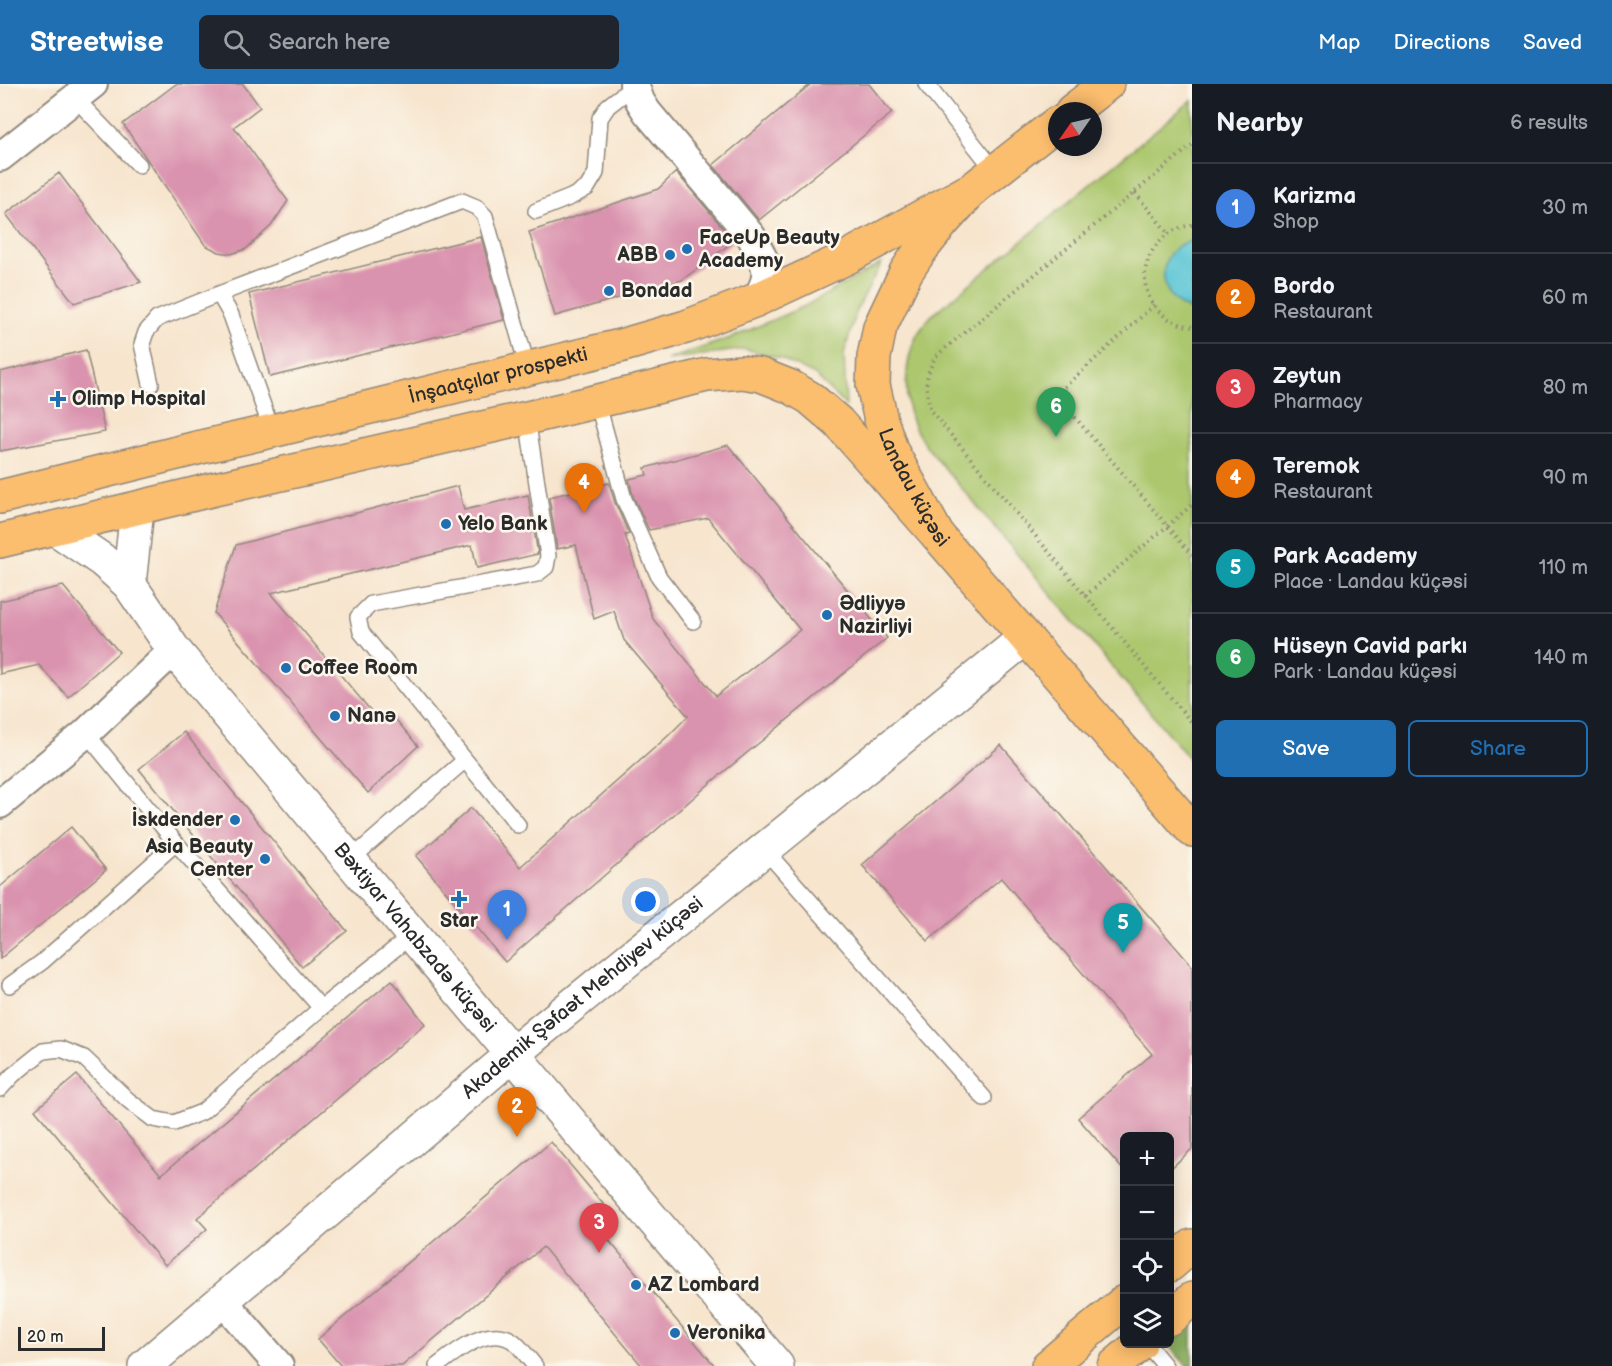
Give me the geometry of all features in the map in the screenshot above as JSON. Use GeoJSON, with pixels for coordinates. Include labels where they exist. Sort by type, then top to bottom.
{"type":"FeatureCollection","features":[{"type":"Feature","properties":{"kind":"main road"},"geometry":{"type":"LineString","coordinates":[[1084,102],[1107,84]]}},
{"type":"Feature","properties":{"kind":"main road","name":"Landau küçəsi"},"geometry":{"type":"LineString","coordinates":[[1048,130],[984,179],[937,230],[906,272],[880,327],[874,357],[873,385],[880,420],[892,452],[938,536],[1192,830]]}},
{"type":"Feature","properties":{"kind":"main road","name":"İnşaatçılar prospekti"},"geometry":{"type":"LineString","coordinates":[[0,497],[528,369],[686,327],[756,300],[846,258],[984,179]]}},
{"type":"Feature","properties":{"kind":"main road"},"geometry":{"type":"LineString","coordinates":[[0,541],[707,375],[742,372],[761,375],[791,387],[810,399],[837,422],[938,536]]}},
{"type":"Feature","properties":{"kind":"main road"},"geometry":{"type":"LineString","coordinates":[[1174,1262],[1192,1246]]}},
{"type":"Feature","properties":{"kind":"main road"},"geometry":{"type":"LineString","coordinates":[[1174,1315],[1192,1299]]}},
{"type":"Feature","properties":{"kind":"main road"},"geometry":{"type":"LineString","coordinates":[[1048,1366],[1120,1306]]}},
{"type":"Feature","properties":{"kind":"main road"},"geometry":{"type":"LineString","coordinates":[[1114,1366],[1135,1348]]}},
{"type":"Feature","properties":{"kind":"street"},"geometry":{"type":"LineString","coordinates":[[634,85],[647,112],[751,236],[767,272],[765,286],[756,300]]}},
{"type":"Feature","properties":{"kind":"street"},"geometry":{"type":"LineString","coordinates":[[0,157],[84,91]]}},
{"type":"Feature","properties":{"kind":"street"},"geometry":{"type":"LineString","coordinates":[[129,584],[137,509]]}},
{"type":"Feature","properties":{"kind":"street","name":"Bəxtiyar Vahabzadə küçəsi"},"geometry":{"type":"LineString","coordinates":[[55,528],[102,560],[129,584],[174,650],[777,1366]]}},
{"type":"Feature","properties":{"kind":"street","name":"Akademik Şəfaət Mehdiyev küçəsi"},"geometry":{"type":"LineString","coordinates":[[145,1366],[513,1054],[1025,638]]}},
{"type":"Feature","properties":{"kind":"street"},"geometry":{"type":"LineString","coordinates":[[0,804],[86,733],[174,650]]}},
{"type":"Feature","properties":{"kind":"street"},"geometry":{"type":"LineString","coordinates":[[223,1301],[279,1366]]}},
{"type":"Feature","properties":{"kind":"lane"},"geometry":{"type":"LineString","coordinates":[[926,84],[984,179]]}},
{"type":"Feature","properties":{"kind":"lane"},"geometry":{"type":"LineString","coordinates":[[536,212],[587,188],[596,173],[600,118],[608,106],[634,85]]}},
{"type":"Feature","properties":{"kind":"lane"},"geometry":{"type":"LineString","coordinates":[[84,91],[139,165]]}},
{"type":"Feature","properties":{"kind":"lane"},"geometry":{"type":"LineString","coordinates":[[151,384],[142,344],[146,332],[158,320],[219,294],[462,201],[476,207],[485,216],[528,369]]}},
{"type":"Feature","properties":{"kind":"lane"},"geometry":{"type":"LineString","coordinates":[[219,294],[231,315],[272,431]]}},
{"type":"Feature","properties":{"kind":"lane"},"geometry":{"type":"LineString","coordinates":[[597,401],[624,499],[659,577],[693,621]]}},
{"type":"Feature","properties":{"kind":"lane"},"geometry":{"type":"LineString","coordinates":[[518,825],[361,632],[358,617],[371,604],[537,574],[546,567],[548,556],[527,418]]}},
{"type":"Feature","properties":{"kind":"lane"},"geometry":{"type":"LineString","coordinates":[[86,733],[176,843],[321,1008]]}},
{"type":"Feature","properties":{"kind":"lane"},"geometry":{"type":"LineString","coordinates":[[350,860],[465,760]]}},
{"type":"Feature","properties":{"kind":"lane"},"geometry":{"type":"LineString","coordinates":[[10,985],[42,962],[176,843]]}},
{"type":"Feature","properties":{"kind":"lane"},"geometry":{"type":"LineString","coordinates":[[765,849],[984,1098]]}},
{"type":"Feature","properties":{"kind":"lane"},"geometry":{"type":"LineString","coordinates":[[0,1089],[13,1075],[43,1051],[61,1049],[84,1058],[128,1100],[153,1119],[174,1123],[202,1112],[321,1008],[412,934]]}},
{"type":"Feature","properties":{"kind":"lane"},"geometry":{"type":"LineString","coordinates":[[436,1366],[480,1338],[498,1336],[513,1340],[535,1366]]}},
{"type":"Feature","properties":{"kind":"lane"},"geometry":{"type":"LineString","coordinates":[[1149,1348],[1165,1366]]}},
{"type":"Feature","properties":{"kind":"path"},"geometry":{"type":"LineString","coordinates":[[1192,145],[936,356],[927,373],[927,394],[931,411],[1192,723]]}},
{"type":"Feature","properties":{"kind":"path"},"geometry":{"type":"LineString","coordinates":[[1135,193],[1168,233]]}},
{"type":"Feature","properties":{"kind":"path"},"geometry":{"type":"LineString","coordinates":[[1192,225],[1183,226],[1168,233],[1156,244],[1148,258],[1145,274],[1147,290],[1154,305],[1165,317],[1192,327]]}},
{"type":"Feature","properties":{"kind":"path"},"geometry":{"type":"LineString","coordinates":[[1154,305],[1056,394],[1192,555]]}},
{"type":"Feature","properties":{"kind":"path"},"geometry":{"type":"LineString","coordinates":[[1085,596],[1192,505]]}},
{"type":"Feature","properties":{"kind":"green space"},"geometry":{"type":"Polygon","coordinates":[[[1192,100],[1192,762],[926,446],[910,416],[906,380],[913,345],[917,335],[931,316],[1192,100]]]}},
{"type":"Feature","properties":{"kind":"green space"},"geometry":{"type":"Polygon","coordinates":[[[882,263],[857,309],[844,354],[846,406],[815,375],[780,358],[745,349],[667,360],[733,337],[805,306],[882,263]]]}},
{"type":"Feature","properties":{"kind":"green space"},"geometry":{"type":"Polygon","coordinates":[[[1192,1324],[1192,1366],[1187,1366],[1171,1348],[1174,1348],[1174,1340],[1192,1324]]]}},
{"type":"Feature","properties":{"kind":"water"},"geometry":{"type":"Polygon","coordinates":[[[1192,241],[1192,310],[1174,300],[1168,292],[1164,273],[1170,254],[1180,245],[1192,241]]]}},
{"type":"Feature","properties":{"kind":"building"},"geometry":{"type":"Polygon","coordinates":[[[176,84],[243,84],[260,107],[234,127],[288,201],[271,226],[246,249],[231,254],[219,252],[205,245],[123,124],[176,84]]]}},
{"type":"Feature","properties":{"kind":"building"},"geometry":{"type":"Polygon","coordinates":[[[811,84],[869,84],[892,113],[759,220],[713,165],[811,84]]]}},
{"type":"Feature","properties":{"kind":"building"},"geometry":{"type":"Polygon","coordinates":[[[676,172],[734,241],[682,280],[555,316],[529,232],[658,189],[676,172]]]}},
{"type":"Feature","properties":{"kind":"building"},"geometry":{"type":"Polygon","coordinates":[[[59,173],[141,282],[74,303],[6,214],[59,173]]]}},
{"type":"Feature","properties":{"kind":"building"},"geometry":{"type":"Polygon","coordinates":[[[481,237],[504,320],[270,377],[249,294],[481,237]]]}},
{"type":"Feature","properties":{"kind":"building"},"geometry":{"type":"Polygon","coordinates":[[[86,350],[105,432],[0,451],[0,372],[86,350]]]}},
{"type":"Feature","properties":{"kind":"building","name":"Ədliyyə Nazirliyi"},"geometry":{"type":"Polygon","coordinates":[[[728,445],[887,638],[709,784],[505,962],[416,856],[471,808],[520,867],[688,716],[624,640],[614,611],[594,619],[576,545],[557,549],[549,497],[609,483],[629,534],[625,535],[653,619],[716,696],[800,630],[708,518],[649,530],[633,496],[629,479],[647,475],[645,468],[728,445]]]}},
{"type":"Feature","properties":{"kind":"building"},"geometry":{"type":"Polygon","coordinates":[[[458,486],[464,510],[528,495],[538,554],[477,568],[472,545],[271,593],[382,724],[392,715],[418,746],[368,793],[214,613],[236,545],[458,486]]]}},
{"type":"Feature","properties":{"kind":"building"},"geometry":{"type":"Polygon","coordinates":[[[63,586],[119,652],[68,697],[39,665],[0,674],[0,601],[63,586]]]}},
{"type":"Feature","properties":{"kind":"building"},"geometry":{"type":"Polygon","coordinates":[[[184,732],[347,931],[302,967],[139,769],[184,732]]]}},
{"type":"Feature","properties":{"kind":"building"},"geometry":{"type":"Polygon","coordinates":[[[1001,745],[1192,966],[1192,1149],[1174,1165],[1174,1132],[1120,1132],[1120,1166],[1078,1118],[1152,1054],[1001,878],[928,941],[862,865],[1001,745]]]}},
{"type":"Feature","properties":{"kind":"building"},"geometry":{"type":"Polygon","coordinates":[[[71,827],[106,870],[0,959],[0,887],[71,827]]]}},
{"type":"Feature","properties":{"kind":"building"},"geometry":{"type":"Polygon","coordinates":[[[392,980],[425,1024],[197,1218],[207,1229],[165,1265],[35,1110],[77,1075],[161,1175],[392,980]]]}},
{"type":"Feature","properties":{"kind":"building"},"geometry":{"type":"Polygon","coordinates":[[[551,1142],[609,1211],[595,1224],[715,1366],[642,1366],[543,1247],[402,1366],[341,1366],[318,1339],[551,1142]]]}},
{"type":"Feature","properties":{"kind":"place","name":"FaceUp Beauty Academy"},"geometry":{"type":"Point","coordinates":[687,249]}},
{"type":"Feature","properties":{"kind":"place","name":"ABB"},"geometry":{"type":"Point","coordinates":[670,255]}},
{"type":"Feature","properties":{"kind":"place","name":"Bondad"},"geometry":{"type":"Point","coordinates":[609,291]}},
{"type":"Feature","properties":{"kind":"place","name":"Olimp Hospital"},"geometry":{"type":"Point","coordinates":[58,399]}},
{"type":"Feature","properties":{"kind":"place","name":"Hüseyn Cavid parkı"},"geometry":{"type":"Point","coordinates":[1056,437]}},
{"type":"Feature","properties":{"kind":"place","name":"Teremok"},"geometry":{"type":"Point","coordinates":[584,513]}},
{"type":"Feature","properties":{"kind":"place","name":"Yelo Bank"},"geometry":{"type":"Point","coordinates":[446,524]}},
{"type":"Feature","properties":{"kind":"place","name":"Ədliyyə Nazirliyi"},"geometry":{"type":"Point","coordinates":[827,615]}},
{"type":"Feature","properties":{"kind":"place","name":"Coffee Room"},"geometry":{"type":"Point","coordinates":[286,668]}},
{"type":"Feature","properties":{"kind":"place","name":"Nanə"},"geometry":{"type":"Point","coordinates":[335,716]}},
{"type":"Feature","properties":{"kind":"place","name":"İskdender"},"geometry":{"type":"Point","coordinates":[235,820]}},
{"type":"Feature","properties":{"kind":"place","name":"Asia Beauty Center"},"geometry":{"type":"Point","coordinates":[265,859]}},
{"type":"Feature","properties":{"kind":"place","name":"Star"},"geometry":{"type":"Point","coordinates":[459,899]}},
{"type":"Feature","properties":{"kind":"place","name":"Karizma"},"geometry":{"type":"Point","coordinates":[507,940]}},
{"type":"Feature","properties":{"kind":"place","name":"Park Academy"},"geometry":{"type":"Point","coordinates":[1123,953]}},
{"type":"Feature","properties":{"kind":"place","name":"Bordo"},"geometry":{"type":"Point","coordinates":[517,1137]}},
{"type":"Feature","properties":{"kind":"place","name":"Zeytun"},"geometry":{"type":"Point","coordinates":[599,1253]}},
{"type":"Feature","properties":{"kind":"place","name":"AZ Lombard"},"geometry":{"type":"Point","coordinates":[636,1285]}},
{"type":"Feature","properties":{"kind":"place","name":"Veronika"},"geometry":{"type":"Point","coordinates":[675,1333]}}]}
